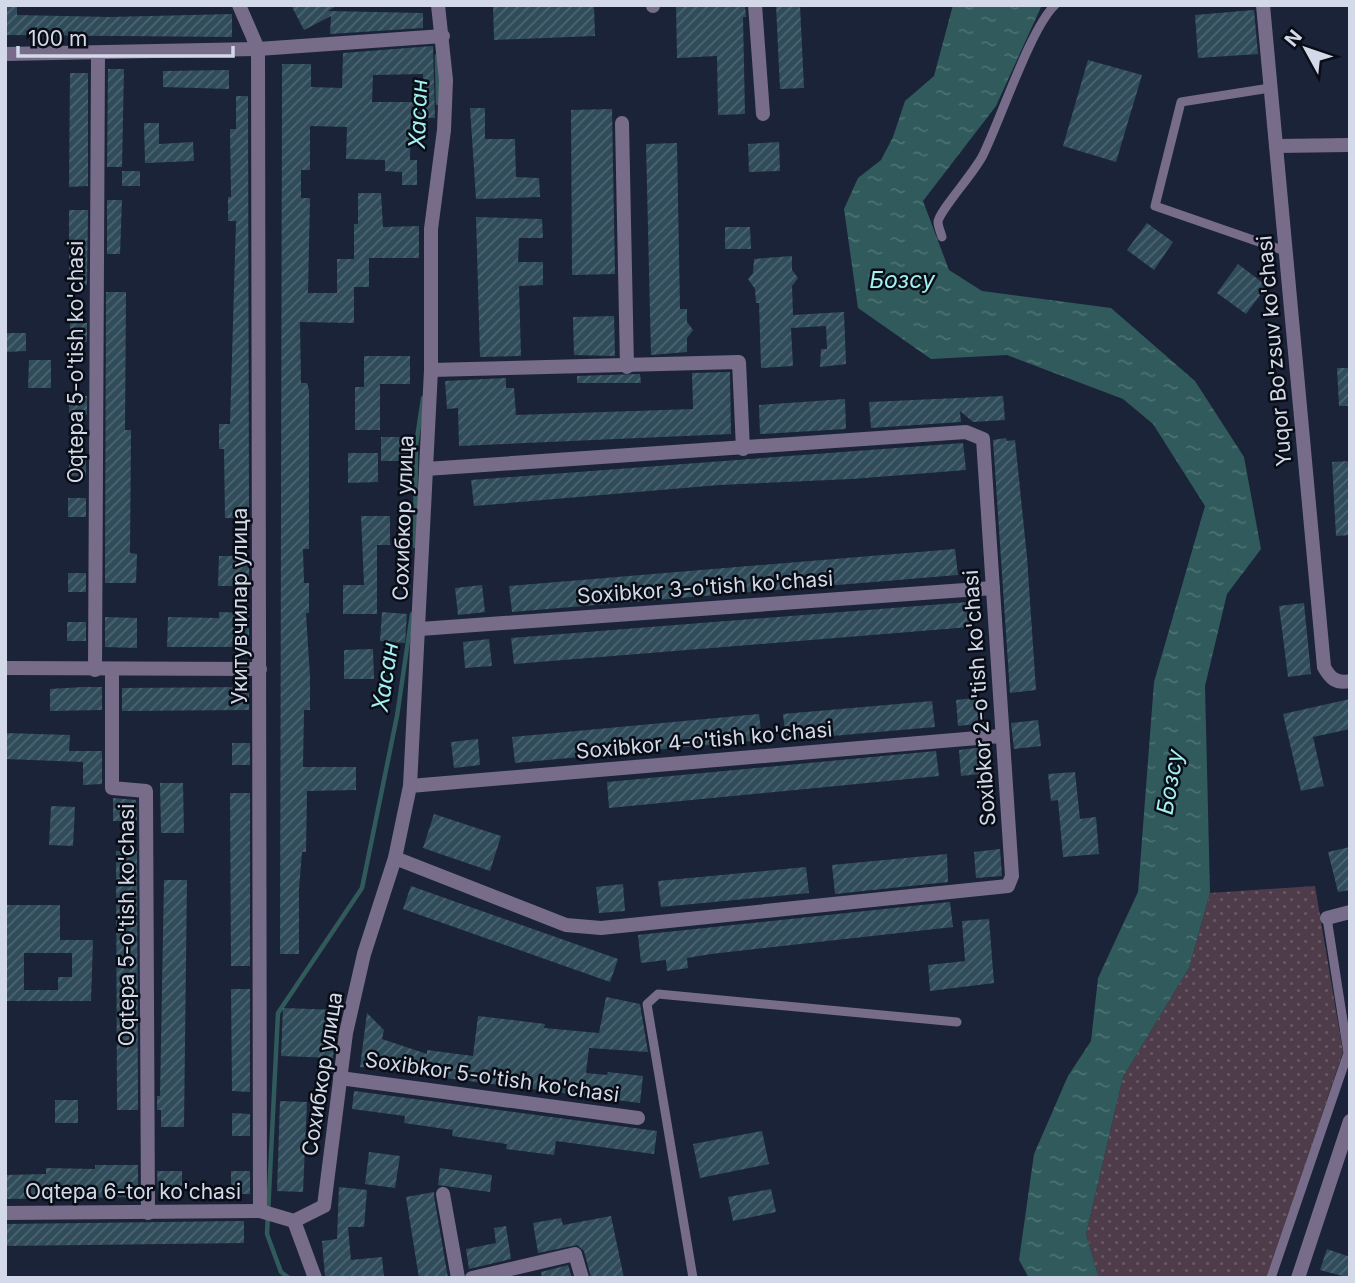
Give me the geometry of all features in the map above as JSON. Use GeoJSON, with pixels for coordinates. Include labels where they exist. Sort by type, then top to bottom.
{"type":"FeatureCollection","features":[{"type":"Feature","properties":{"kind":"street","name":"Укитувчилар улица"},"geometry":{"type":"LineString","coordinates":[[239,5],[258,49],[260,1211]]}},
{"type":"Feature","properties":{"kind":"street","name":"Сохибкор улица"},"geometry":{"type":"LineString","coordinates":[[294,1221],[324,1206],[346,1033],[364,954],[395,858],[410,786],[431,370],[431,229],[444,130],[446,80],[438,5]]}},
{"type":"Feature","properties":{"kind":"street"},"geometry":{"type":"LineString","coordinates":[[755,5],[763,114]]}},
{"type":"Feature","properties":{"kind":"street","name":"Yuqor Bo'zsuv ko'chasi"},"geometry":{"type":"LineString","coordinates":[[1263,5],[1324,667],[1331,678],[1346,682]]}},
{"type":"Feature","properties":{"kind":"street"},"geometry":{"type":"LineString","coordinates":[[5,54],[258,49],[443,36]]}},
{"type":"Feature","properties":{"kind":"street","name":"Oqtepa 5-o'tish ko'chasi"},"geometry":{"type":"LineString","coordinates":[[95,670],[98,54]]}},
{"type":"Feature","properties":{"kind":"street"},"geometry":{"type":"LineString","coordinates":[[622,123],[627,367]]}},
{"type":"Feature","properties":{"kind":"street"},"geometry":{"type":"LineString","coordinates":[[1276,146],[1350,145]]}},
{"type":"Feature","properties":{"kind":"street"},"geometry":{"type":"LineString","coordinates":[[431,370],[739,362],[743,449]]}},
{"type":"Feature","properties":{"kind":"street","name":"Soxibkor 2-o'tish ko'chasi"},"geometry":{"type":"LineString","coordinates":[[395,858],[566,925],[601,928],[1007,886],[1012,876],[983,439],[966,432],[426,469]]}},
{"type":"Feature","properties":{"kind":"street","name":"Soxibkor 3-o'tish ko'chasi"},"geometry":{"type":"LineString","coordinates":[[420,629],[993,588]]}},
{"type":"Feature","properties":{"kind":"street"},"geometry":{"type":"LineString","coordinates":[[5,668],[260,669]]}},
{"type":"Feature","properties":{"kind":"street","name":"Oqtepa 5-o'tish ko'chasi"},"geometry":{"type":"LineString","coordinates":[[112,670],[112,788],[146,791],[148,1213]]}},
{"type":"Feature","properties":{"kind":"street","name":"Soxibkor 4-o'tish ko'chasi"},"geometry":{"type":"LineString","coordinates":[[410,786],[1001,736]]}},
{"type":"Feature","properties":{"kind":"street"},"geometry":{"type":"LineString","coordinates":[[1327,918],[1350,912]]}},
{"type":"Feature","properties":{"kind":"street","name":"Soxibkor 5-o'tish ko'chasi"},"geometry":{"type":"LineString","coordinates":[[340,1078],[638,1118]]}},
{"type":"Feature","properties":{"kind":"street"},"geometry":{"type":"LineString","coordinates":[[1298,1278],[1350,1121]]}},
{"type":"Feature","properties":{"kind":"street"},"geometry":{"type":"LineString","coordinates":[[443,1194],[458,1278]]}},
{"type":"Feature","properties":{"kind":"street"},"geometry":{"type":"LineString","coordinates":[[260,1211],[294,1221],[315,1278]]}},
{"type":"Feature","properties":{"kind":"street","name":"Oqtepa 6-tor ko'chasi"},"geometry":{"type":"LineString","coordinates":[[5,1213],[260,1211]]}},
{"type":"Feature","properties":{"kind":"street"},"geometry":{"type":"LineString","coordinates":[[472,1278],[575,1254],[582,1278]]}},
{"type":"Feature","properties":{"kind":"lane"},"geometry":{"type":"LineString","coordinates":[[942,237],[938,222],[946,205],[964,187],[982,158],[1038,31],[1055,5]]}},
{"type":"Feature","properties":{"kind":"lane"},"geometry":{"type":"LineString","coordinates":[[1270,88],[1181,102],[1155,206],[1285,251]]}},
{"type":"Feature","properties":{"kind":"lane"},"geometry":{"type":"LineString","coordinates":[[1271,1278],[1348,1053],[1327,918]]}},
{"type":"Feature","properties":{"kind":"lane"},"geometry":{"type":"LineString","coordinates":[[693,1278],[647,1003],[658,994],[957,1022]]}},
{"type":"Feature","properties":{"kind":"shaded area"},"geometry":{"type":"Polygon","coordinates":[[[1315,886],[1343,1052],[1267,1278],[1099,1278],[1086,1234],[1123,1077],[1189,968],[1210,893],[1315,886]]]}},
{"type":"Feature","properties":{"kind":"water","name":"Бозсу"},"geometry":{"type":"Polygon","coordinates":[[[953,5],[1042,5],[996,106],[923,201],[949,270],[982,291],[1111,308],[1195,381],[1244,457],[1261,549],[1227,594],[1205,686],[1210,893],[1189,968],[1123,1077],[1086,1234],[1099,1278],[1029,1278],[1019,1260],[1034,1154],[1068,1076],[1091,1041],[1098,978],[1138,892],[1154,682],[1205,506],[1153,424],[1123,399],[1007,355],[931,359],[858,308],[844,209],[858,178],[881,160],[893,137],[905,101],[934,76],[953,5]]]}},
{"type":"Feature","properties":{"kind":"building"},"geometry":{"type":"Polygon","coordinates":[[[5,5],[17,5],[17,15],[110,17],[232,14],[232,37],[5,35],[5,5]]]}},
{"type":"Feature","properties":{"kind":"building"},"geometry":{"type":"Polygon","coordinates":[[[291,5],[338,5],[328,11],[423,13],[423,28],[330,34],[331,16],[304,30],[291,5]]]}},
{"type":"Feature","properties":{"kind":"building"},"geometry":{"type":"Polygon","coordinates":[[[493,5],[594,5],[595,36],[494,40],[493,5]]]}},
{"type":"Feature","properties":{"kind":"building"},"geometry":{"type":"Polygon","coordinates":[[[676,5],[745,5],[745,114],[718,115],[717,56],[677,58],[676,5]]]}},
{"type":"Feature","properties":{"kind":"building"},"geometry":{"type":"Polygon","coordinates":[[[776,5],[800,5],[804,88],[780,89],[776,5]]]}},
{"type":"Feature","properties":{"kind":"building"},"geometry":{"type":"Polygon","coordinates":[[[1254,10],[1258,54],[1198,58],[1195,15],[1254,10]]]}},
{"type":"Feature","properties":{"kind":"building"},"geometry":{"type":"Polygon","coordinates":[[[433,46],[435,118],[411,118],[410,160],[417,160],[417,185],[402,185],[402,172],[385,171],[385,160],[346,159],[347,127],[310,126],[310,170],[301,170],[301,198],[310,198],[308,293],[337,293],[337,259],[354,259],[354,224],[358,224],[358,193],[381,193],[383,227],[419,226],[419,258],[369,258],[369,287],[354,287],[354,323],[300,322],[301,383],[307,383],[309,390],[309,549],[303,549],[304,583],[309,583],[309,613],[306,613],[310,710],[304,710],[303,767],[356,767],[356,790],[307,791],[306,852],[302,852],[299,889],[299,954],[280,954],[282,64],[311,64],[311,87],[342,88],[343,53],[433,46]],[[423,74],[373,75],[372,102],[423,102],[423,74]]]}},
{"type":"Feature","properties":{"kind":"building"},"geometry":{"type":"Polygon","coordinates":[[[1088,60],[1142,75],[1116,162],[1063,146],[1088,60]]]}},
{"type":"Feature","properties":{"kind":"building"},"geometry":{"type":"Polygon","coordinates":[[[108,69],[124,69],[122,167],[107,167],[108,69]]]}},
{"type":"Feature","properties":{"kind":"building"},"geometry":{"type":"Polygon","coordinates":[[[229,70],[229,89],[163,87],[163,71],[229,70]]]}},
{"type":"Feature","properties":{"kind":"building"},"geometry":{"type":"Polygon","coordinates":[[[70,73],[88,73],[88,186],[69,187],[70,73]]]}},
{"type":"Feature","properties":{"kind":"building"},"geometry":{"type":"Polygon","coordinates":[[[236,96],[248,96],[249,518],[225,518],[224,449],[219,449],[219,424],[230,424],[236,221],[228,221],[228,197],[231,197],[230,129],[236,129],[236,96]]]}},
{"type":"Feature","properties":{"kind":"building"},"geometry":{"type":"Polygon","coordinates":[[[470,108],[485,108],[485,139],[515,139],[516,177],[539,178],[540,197],[476,199],[470,108]]]}},
{"type":"Feature","properties":{"kind":"building"},"geometry":{"type":"Polygon","coordinates":[[[612,109],[615,274],[572,275],[571,110],[612,109]]]}},
{"type":"Feature","properties":{"kind":"building"},"geometry":{"type":"Polygon","coordinates":[[[144,123],[159,123],[159,144],[193,142],[194,161],[145,163],[144,123]]]}},
{"type":"Feature","properties":{"kind":"building"},"geometry":{"type":"Polygon","coordinates":[[[779,142],[780,171],[749,172],[748,144],[779,142]]]}},
{"type":"Feature","properties":{"kind":"building"},"geometry":{"type":"Polygon","coordinates":[[[677,143],[680,309],[687,309],[687,322],[693,330],[687,338],[687,352],[651,355],[646,144],[677,143]]]}},
{"type":"Feature","properties":{"kind":"building"},"geometry":{"type":"Polygon","coordinates":[[[122,171],[140,171],[140,186],[122,186],[122,171]]]}},
{"type":"Feature","properties":{"kind":"building"},"geometry":{"type":"Polygon","coordinates":[[[107,200],[122,200],[120,254],[107,254],[107,200]]]}},
{"type":"Feature","properties":{"kind":"building"},"geometry":{"type":"Polygon","coordinates":[[[69,210],[88,210],[87,285],[69,285],[69,210]]]}},
{"type":"Feature","properties":{"kind":"building"},"geometry":{"type":"Polygon","coordinates":[[[476,217],[542,219],[543,238],[519,238],[518,262],[543,262],[543,285],[519,286],[521,356],[480,357],[476,217]]]}},
{"type":"Feature","properties":{"kind":"building"},"geometry":{"type":"Polygon","coordinates":[[[1147,223],[1173,242],[1154,270],[1127,250],[1147,223]]]}},
{"type":"Feature","properties":{"kind":"building"},"geometry":{"type":"Polygon","coordinates":[[[725,227],[750,227],[751,249],[725,249],[725,227]]]}},
{"type":"Feature","properties":{"kind":"building"},"geometry":{"type":"Polygon","coordinates":[[[792,256],[792,270],[798,278],[792,286],[793,315],[844,312],[846,364],[820,367],[821,349],[827,349],[826,326],[791,328],[793,366],[761,368],[759,303],[756,303],[755,289],[748,279],[753,273],[754,259],[792,256]]]}},
{"type":"Feature","properties":{"kind":"building"},"geometry":{"type":"Polygon","coordinates":[[[1238,264],[1267,286],[1246,314],[1217,293],[1238,264]]]}},
{"type":"Feature","properties":{"kind":"building"},"geometry":{"type":"Polygon","coordinates":[[[106,292],[126,292],[125,430],[131,430],[130,553],[137,554],[136,583],[105,583],[106,292]]]}},
{"type":"Feature","properties":{"kind":"building"},"geometry":{"type":"Polygon","coordinates":[[[614,316],[615,356],[574,355],[573,317],[614,316]]]}},
{"type":"Feature","properties":{"kind":"building"},"geometry":{"type":"Polygon","coordinates":[[[70,323],[87,323],[87,342],[70,342],[70,323]]]}},
{"type":"Feature","properties":{"kind":"building"},"geometry":{"type":"Polygon","coordinates":[[[6,333],[26,333],[26,351],[6,352],[6,333]]]}},
{"type":"Feature","properties":{"kind":"building"},"geometry":{"type":"Polygon","coordinates":[[[364,356],[410,356],[410,384],[380,384],[380,430],[355,430],[355,387],[364,387],[364,356]]]}},
{"type":"Feature","properties":{"kind":"building"},"geometry":{"type":"Polygon","coordinates":[[[29,360],[51,360],[51,388],[28,388],[29,360]]]}},
{"type":"Feature","properties":{"kind":"building"},"geometry":{"type":"Polygon","coordinates":[[[1337,368],[1350,368],[1350,406],[1339,406],[1337,368]]]}},
{"type":"Feature","properties":{"kind":"building"},"geometry":{"type":"Polygon","coordinates":[[[730,372],[731,434],[459,446],[458,408],[447,409],[445,381],[506,378],[506,388],[514,388],[516,415],[693,409],[692,373],[730,372]]]}},
{"type":"Feature","properties":{"kind":"building"},"geometry":{"type":"Polygon","coordinates":[[[640,374],[641,383],[577,383],[577,376],[640,374]]]}},
{"type":"Feature","properties":{"kind":"building"},"geometry":{"type":"Polygon","coordinates":[[[69,396],[87,396],[87,415],[69,415],[69,396]]]}},
{"type":"Feature","properties":{"kind":"building"},"geometry":{"type":"Polygon","coordinates":[[[1003,396],[1005,420],[973,422],[960,411],[961,422],[871,428],[869,402],[1003,396]]]}},
{"type":"Feature","properties":{"kind":"building"},"geometry":{"type":"Polygon","coordinates":[[[845,399],[846,429],[760,434],[759,405],[845,399]]]}},
{"type":"Feature","properties":{"kind":"building"},"geometry":{"type":"Polygon","coordinates":[[[381,437],[412,437],[412,461],[381,461],[381,437]]]}},
{"type":"Feature","properties":{"kind":"building"},"geometry":{"type":"Polygon","coordinates":[[[1006,438],[1007,441],[1015,440],[1027,557],[1036,690],[1010,693],[993,440],[1006,438]]]}},
{"type":"Feature","properties":{"kind":"building"},"geometry":{"type":"Polygon","coordinates":[[[963,443],[966,470],[852,479],[719,485],[474,506],[471,480],[963,443]]]}},
{"type":"Feature","properties":{"kind":"building"},"geometry":{"type":"Polygon","coordinates":[[[348,453],[378,453],[378,482],[348,483],[348,453]]]}},
{"type":"Feature","properties":{"kind":"building"},"geometry":{"type":"Polygon","coordinates":[[[69,457],[86,457],[86,476],[69,476],[69,457]]]}},
{"type":"Feature","properties":{"kind":"building"},"geometry":{"type":"Polygon","coordinates":[[[1350,461],[1350,535],[1336,536],[1332,462],[1350,461]]]}},
{"type":"Feature","properties":{"kind":"building"},"geometry":{"type":"Polygon","coordinates":[[[68,498],[86,498],[86,517],[68,517],[68,498]]]}},
{"type":"Feature","properties":{"kind":"building"},"geometry":{"type":"Polygon","coordinates":[[[361,516],[390,516],[390,545],[377,545],[377,614],[343,614],[343,585],[364,585],[361,516]]]}},
{"type":"Feature","properties":{"kind":"building"},"geometry":{"type":"Polygon","coordinates":[[[955,549],[958,575],[512,612],[509,586],[955,549]]]}},
{"type":"Feature","properties":{"kind":"building"},"geometry":{"type":"Polygon","coordinates":[[[219,556],[249,556],[249,586],[218,586],[219,556]]]}},
{"type":"Feature","properties":{"kind":"building"},"geometry":{"type":"Polygon","coordinates":[[[68,573],[86,573],[86,592],[68,592],[68,573]]]}},
{"type":"Feature","properties":{"kind":"building"},"geometry":{"type":"Polygon","coordinates":[[[482,585],[485,612],[458,615],[455,588],[482,585]]]}},
{"type":"Feature","properties":{"kind":"building"},"geometry":{"type":"Polygon","coordinates":[[[969,602],[970,627],[514,664],[511,638],[969,602]]]}},
{"type":"Feature","properties":{"kind":"building"},"geometry":{"type":"Polygon","coordinates":[[[1304,603],[1311,674],[1288,677],[1279,606],[1304,603]]]}},
{"type":"Feature","properties":{"kind":"building"},"geometry":{"type":"Polygon","coordinates":[[[219,612],[249,613],[249,647],[167,647],[168,617],[219,618],[219,612]]]}},
{"type":"Feature","properties":{"kind":"building"},"geometry":{"type":"Polygon","coordinates":[[[382,612],[407,614],[405,643],[380,641],[382,612]]]}},
{"type":"Feature","properties":{"kind":"building"},"geometry":{"type":"Polygon","coordinates":[[[105,617],[137,618],[137,648],[105,647],[105,617]]]}},
{"type":"Feature","properties":{"kind":"building"},"geometry":{"type":"Polygon","coordinates":[[[67,622],[86,622],[86,641],[67,641],[67,622]]]}},
{"type":"Feature","properties":{"kind":"building"},"geometry":{"type":"Polygon","coordinates":[[[489,639],[492,666],[465,668],[463,642],[489,639]]]}},
{"type":"Feature","properties":{"kind":"building"},"geometry":{"type":"Polygon","coordinates":[[[373,649],[374,679],[344,679],[344,650],[373,649]]]}},
{"type":"Feature","properties":{"kind":"building"},"geometry":{"type":"Polygon","coordinates":[[[102,687],[102,710],[50,711],[50,689],[102,687]]]}},
{"type":"Feature","properties":{"kind":"building"},"geometry":{"type":"Polygon","coordinates":[[[249,687],[249,710],[122,711],[122,688],[249,687]]]}},
{"type":"Feature","properties":{"kind":"building"},"geometry":{"type":"Polygon","coordinates":[[[983,697],[985,723],[958,726],[956,700],[983,697]]]}},
{"type":"Feature","properties":{"kind":"building"},"geometry":{"type":"Polygon","coordinates":[[[1350,699],[1350,729],[1313,737],[1324,786],[1301,791],[1283,714],[1350,699]]]}},
{"type":"Feature","properties":{"kind":"building"},"geometry":{"type":"Polygon","coordinates":[[[932,701],[935,727],[786,740],[783,714],[932,701]]]}},
{"type":"Feature","properties":{"kind":"building"},"geometry":{"type":"Polygon","coordinates":[[[759,714],[762,740],[515,763],[512,737],[759,714]]]}},
{"type":"Feature","properties":{"kind":"building"},"geometry":{"type":"Polygon","coordinates":[[[1038,720],[1041,746],[1014,749],[1011,723],[1038,720]]]}},
{"type":"Feature","properties":{"kind":"building"},"geometry":{"type":"Polygon","coordinates":[[[5,733],[70,735],[69,751],[102,751],[102,784],[83,785],[83,762],[5,759],[5,733]]]}},
{"type":"Feature","properties":{"kind":"building"},"geometry":{"type":"Polygon","coordinates":[[[478,739],[480,765],[454,768],[451,742],[478,739]]]}},
{"type":"Feature","properties":{"kind":"building"},"geometry":{"type":"Polygon","coordinates":[[[232,743],[250,743],[250,765],[232,765],[232,743]]]}},
{"type":"Feature","properties":{"kind":"building"},"geometry":{"type":"Polygon","coordinates":[[[985,747],[988,773],[961,776],[959,750],[985,747]]]}},
{"type":"Feature","properties":{"kind":"building"},"geometry":{"type":"Polygon","coordinates":[[[936,751],[939,776],[609,808],[607,782],[936,751]]]}},
{"type":"Feature","properties":{"kind":"building"},"geometry":{"type":"Polygon","coordinates":[[[1075,772],[1080,819],[1096,817],[1099,854],[1063,857],[1058,800],[1051,801],[1048,774],[1075,772]]]}},
{"type":"Feature","properties":{"kind":"building"},"geometry":{"type":"Polygon","coordinates":[[[160,783],[183,783],[184,833],[161,833],[160,783]]]}},
{"type":"Feature","properties":{"kind":"building"},"geometry":{"type":"Polygon","coordinates":[[[230,793],[250,793],[250,966],[231,966],[230,793]]]}},
{"type":"Feature","properties":{"kind":"building"},"geometry":{"type":"Polygon","coordinates":[[[113,798],[136,800],[137,821],[113,821],[113,798]]]}},
{"type":"Feature","properties":{"kind":"building"},"geometry":{"type":"Polygon","coordinates":[[[51,806],[75,807],[73,846],[49,845],[51,806]]]}},
{"type":"Feature","properties":{"kind":"building"},"geometry":{"type":"Polygon","coordinates":[[[434,814],[501,836],[490,871],[423,848],[434,814]]]}},
{"type":"Feature","properties":{"kind":"building"},"geometry":{"type":"Polygon","coordinates":[[[1350,847],[1350,890],[1338,892],[1328,852],[1350,847]]]}},
{"type":"Feature","properties":{"kind":"building"},"geometry":{"type":"Polygon","coordinates":[[[1000,849],[1002,876],[976,878],[974,852],[1000,849]]]}},
{"type":"Feature","properties":{"kind":"building"},"geometry":{"type":"Polygon","coordinates":[[[116,851],[137,851],[138,1110],[117,1110],[116,851]]]}},
{"type":"Feature","properties":{"kind":"building"},"geometry":{"type":"Polygon","coordinates":[[[947,854],[948,882],[835,894],[832,865],[947,854]]]}},
{"type":"Feature","properties":{"kind":"building"},"geometry":{"type":"Polygon","coordinates":[[[806,867],[809,893],[661,907],[658,881],[806,867]]]}},
{"type":"Feature","properties":{"kind":"building"},"geometry":{"type":"Polygon","coordinates":[[[164,880],[187,880],[184,1127],[161,1127],[161,1110],[157,1110],[157,1096],[160,1096],[164,880]]]}},
{"type":"Feature","properties":{"kind":"building"},"geometry":{"type":"Polygon","coordinates":[[[623,884],[625,911],[599,913],[596,887],[623,884]]]}},
{"type":"Feature","properties":{"kind":"building"},"geometry":{"type":"Polygon","coordinates":[[[411,886],[618,959],[610,982],[403,909],[411,886]]]}},
{"type":"Feature","properties":{"kind":"building"},"geometry":{"type":"Polygon","coordinates":[[[950,902],[953,927],[711,954],[687,958],[688,968],[667,971],[666,960],[641,963],[638,935],[950,902]]]}},
{"type":"Feature","properties":{"kind":"building"},"geometry":{"type":"Polygon","coordinates":[[[5,905],[60,905],[60,940],[93,940],[91,1001],[5,1001],[5,905]],[[24,953],[24,990],[58,990],[58,977],[72,977],[72,953],[24,953]]]}},
{"type":"Feature","properties":{"kind":"building"},"geometry":{"type":"Polygon","coordinates":[[[989,919],[994,983],[930,991],[928,965],[965,961],[962,921],[989,919]]]}},
{"type":"Feature","properties":{"kind":"building"},"geometry":{"type":"Polygon","coordinates":[[[231,989],[250,989],[250,1092],[232,1091],[231,989]]]}},
{"type":"Feature","properties":{"kind":"building"},"geometry":{"type":"Polygon","coordinates":[[[606,997],[640,1004],[648,1052],[589,1048],[586,1073],[607,1075],[608,1072],[643,1076],[640,1103],[360,1067],[367,1013],[384,1030],[382,1039],[427,1054],[427,1050],[473,1056],[478,1016],[545,1024],[544,1028],[599,1033],[606,997]]]}},
{"type":"Feature","properties":{"kind":"building"},"geometry":{"type":"Polygon","coordinates":[[[283,1008],[338,1010],[333,1058],[281,1056],[283,1008]]]}},
{"type":"Feature","properties":{"kind":"building"},"geometry":{"type":"Polygon","coordinates":[[[354,1091],[657,1131],[654,1154],[556,1141],[554,1155],[506,1149],[507,1144],[452,1136],[453,1130],[404,1123],[405,1116],[352,1109],[354,1091]]]}},
{"type":"Feature","properties":{"kind":"building"},"geometry":{"type":"Polygon","coordinates":[[[55,1100],[78,1100],[78,1123],[55,1123],[55,1100]]]}},
{"type":"Feature","properties":{"kind":"building"},"geometry":{"type":"Polygon","coordinates":[[[280,1101],[307,1102],[303,1192],[277,1191],[280,1101]]]}},
{"type":"Feature","properties":{"kind":"building"},"geometry":{"type":"Polygon","coordinates":[[[232,1113],[250,1114],[250,1136],[232,1136],[232,1113]]]}},
{"type":"Feature","properties":{"kind":"building"},"geometry":{"type":"Polygon","coordinates":[[[762,1131],[769,1164],[700,1178],[693,1144],[762,1131]]]}},
{"type":"Feature","properties":{"kind":"building"},"geometry":{"type":"Polygon","coordinates":[[[369,1152],[400,1156],[395,1188],[365,1184],[369,1152]]]}},
{"type":"Feature","properties":{"kind":"building"},"geometry":{"type":"Polygon","coordinates":[[[95,1165],[138,1165],[138,1197],[5,1199],[5,1175],[46,1174],[46,1168],[95,1169],[95,1165]]]}},
{"type":"Feature","properties":{"kind":"building"},"geometry":{"type":"Polygon","coordinates":[[[440,1168],[492,1175],[490,1192],[438,1185],[440,1168]]]}},
{"type":"Feature","properties":{"kind":"building"},"geometry":{"type":"Polygon","coordinates":[[[157,1171],[182,1171],[182,1193],[158,1193],[157,1171]]]}},
{"type":"Feature","properties":{"kind":"building"},"geometry":{"type":"Polygon","coordinates":[[[231,1171],[250,1171],[250,1194],[231,1194],[231,1171]]]}},
{"type":"Feature","properties":{"kind":"building"},"geometry":{"type":"Polygon","coordinates":[[[339,1187],[367,1190],[364,1227],[348,1227],[351,1260],[382,1257],[384,1278],[325,1276],[322,1241],[337,1239],[339,1187]]]}},
{"type":"Feature","properties":{"kind":"building"},"geometry":{"type":"Polygon","coordinates":[[[771,1189],[776,1212],[733,1221],[728,1197],[771,1189]]]}},
{"type":"Feature","properties":{"kind":"building"},"geometry":{"type":"Polygon","coordinates":[[[434,1192],[448,1278],[419,1278],[406,1197],[434,1192]]]}},
{"type":"Feature","properties":{"kind":"building"},"geometry":{"type":"Polygon","coordinates":[[[611,1216],[624,1278],[591,1278],[584,1251],[577,1245],[538,1253],[533,1223],[561,1218],[563,1225],[611,1216]]]}},
{"type":"Feature","properties":{"kind":"building"},"geometry":{"type":"Polygon","coordinates":[[[244,1221],[244,1243],[5,1246],[5,1224],[244,1221]]]}},
{"type":"Feature","properties":{"kind":"building"},"geometry":{"type":"Polygon","coordinates":[[[506,1226],[511,1259],[469,1269],[466,1249],[496,1243],[494,1228],[506,1226]]]}},
{"type":"Feature","properties":{"kind":"building"},"geometry":{"type":"Polygon","coordinates":[[[1327,1249],[1350,1257],[1350,1278],[1320,1270],[1327,1249]]]}},
{"type":"Feature","properties":{"kind":"building"},"geometry":{"type":"Polygon","coordinates":[[[568,1265],[572,1278],[542,1278],[541,1272],[568,1265]]]}},
{"type":"Feature","properties":{"kind":"waterway","name":"Хасан"},"geometry":{"type":"LineString","coordinates":[[437,56],[438,103]]}},
{"type":"Feature","properties":{"kind":"waterway","name":"Хасан"},"geometry":{"type":"LineString","coordinates":[[415,546],[416,445],[423,398]]}},
{"type":"Feature","properties":{"kind":"waterway","name":"Хасан"},"geometry":{"type":"LineString","coordinates":[[289,1278],[281,1272],[267,1234],[278,1013],[362,888],[397,716],[412,614]]}}]}
